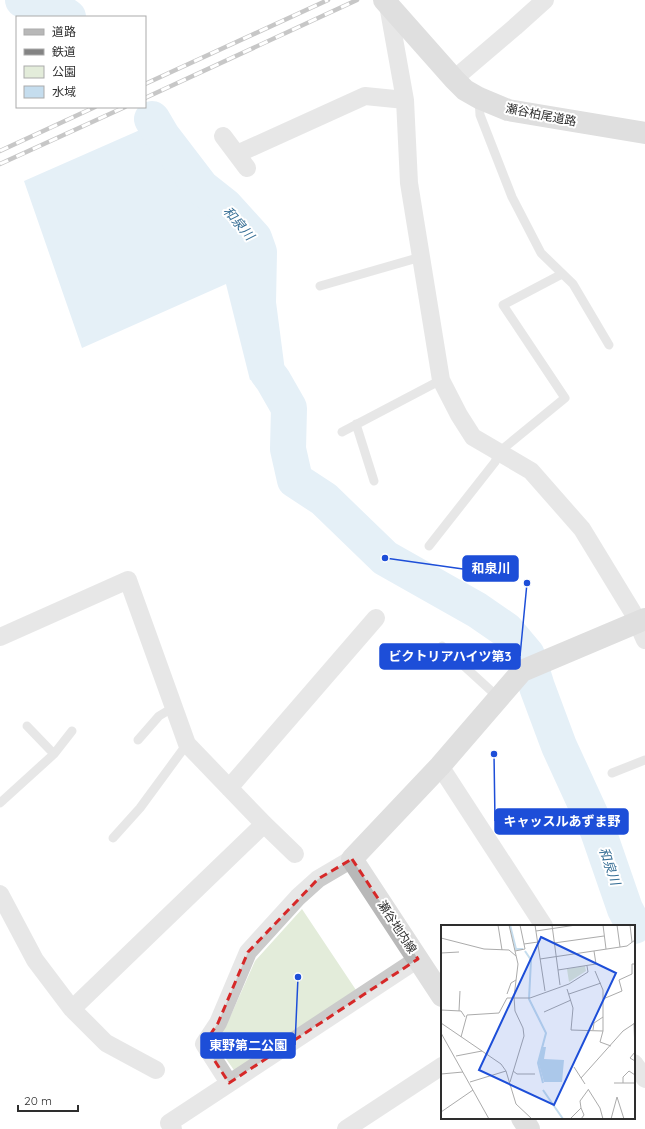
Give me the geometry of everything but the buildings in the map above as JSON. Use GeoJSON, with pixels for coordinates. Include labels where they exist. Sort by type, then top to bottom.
{"type":"FeatureCollection","features":[{"type":"Feature","properties":{"kind":"street"},"geometry":{"type":"LineString","coordinates":[[454,79],[545,0]]}},
{"type":"Feature","properties":{"kind":"street"},"geometry":{"type":"LineString","coordinates":[[230,1083],[204,1044],[218,1023],[248,952],[298,897],[318,879],[352,859],[440,766],[499,698],[528,668],[643,627],[582,530],[531,471],[473,437],[459,415],[441,380],[409,183],[405,100],[386,2]]}},
{"type":"Feature","properties":{"kind":"street","name":"瀬谷柏尾道路"},"geometry":{"type":"LineString","coordinates":[[386,2],[454,79],[465,90],[479,98],[508,110],[645,134]]}},
{"type":"Feature","properties":{"kind":"street"},"geometry":{"type":"LineString","coordinates":[[223,136],[242,161],[365,96],[405,100]]}},
{"type":"Feature","properties":{"kind":"street"},"geometry":{"type":"LineString","coordinates":[[0,637],[128,580],[187,744],[295,854]]}},
{"type":"Feature","properties":{"kind":"street"},"geometry":{"type":"LineString","coordinates":[[229,788],[376,618]]}},
{"type":"Feature","properties":{"kind":"street"},"geometry":{"type":"LineString","coordinates":[[440,766],[543,925]]}},
{"type":"Feature","properties":{"kind":"street"},"geometry":{"type":"LineString","coordinates":[[72,1009],[264,824]]}},
{"type":"Feature","properties":{"kind":"street","name":"瀬谷地内線"},"geometry":{"type":"LineString","coordinates":[[352,859],[441,994]]}},
{"type":"Feature","properties":{"kind":"street"},"geometry":{"type":"LineString","coordinates":[[2,903],[35,960],[72,1009],[106,1043],[156,1070]]}},
{"type":"Feature","properties":{"kind":"street"},"geometry":{"type":"LineString","coordinates":[[173,1129],[169,1123],[418,960]]}},
{"type":"Feature","properties":{"kind":"street"},"geometry":{"type":"LineString","coordinates":[[635,1064],[645,1079]]}},
{"type":"Feature","properties":{"kind":"street"},"geometry":{"type":"LineString","coordinates":[[346,1129],[441,1067]]}},
{"type":"Feature","properties":{"kind":"street"},"geometry":{"type":"LineString","coordinates":[[523,1119],[529,1129]]}},
{"type":"Feature","properties":{"kind":"lane"},"geometry":{"type":"LineString","coordinates":[[479,98],[480,115],[512,197],[541,253],[573,284],[609,345]]}},
{"type":"Feature","properties":{"kind":"lane"},"geometry":{"type":"LineString","coordinates":[[320,286],[421,257]]}},
{"type":"Feature","properties":{"kind":"lane"},"geometry":{"type":"LineString","coordinates":[[429,546],[495,462],[499,452],[565,398],[503,305],[562,274]]}},
{"type":"Feature","properties":{"kind":"lane"},"geometry":{"type":"LineString","coordinates":[[342,432],[441,380]]}},
{"type":"Feature","properties":{"kind":"lane"},"geometry":{"type":"LineString","coordinates":[[356,424],[374,481]]}},
{"type":"Feature","properties":{"kind":"lane"},"geometry":{"type":"LineString","coordinates":[[442,646],[499,698]]}},
{"type":"Feature","properties":{"kind":"lane"},"geometry":{"type":"LineString","coordinates":[[138,740],[159,716],[174,707]]}},
{"type":"Feature","properties":{"kind":"lane"},"geometry":{"type":"LineString","coordinates":[[27,726],[54,754]]}},
{"type":"Feature","properties":{"kind":"lane"},"geometry":{"type":"LineString","coordinates":[[0,803],[54,754],[72,731]]}},
{"type":"Feature","properties":{"kind":"lane"},"geometry":{"type":"LineString","coordinates":[[113,838],[140,808],[187,744]]}},
{"type":"Feature","properties":{"kind":"lane"},"geometry":{"type":"LineString","coordinates":[[612,772],[645,760]]}},
{"type":"Feature","properties":{"kind":"highlighted area"},"geometry":{"type":"Polygon","coordinates":[[[352,859],[418,959],[229,1083],[204,1044],[218,1023],[248,952],[318,879],[352,859]]]}},
{"type":"Feature","properties":{"kind":"green space"},"geometry":{"type":"Polygon","coordinates":[[[302,909],[358,993],[236,1073],[215,1043],[231,1015],[255,961],[302,909]]]}},
{"type":"Feature","properties":{"kind":"water"},"geometry":{"type":"Polygon","coordinates":[[[149,126],[239,226],[256,251],[259,278],[258,303],[267,372],[250,380],[226,284],[82,348],[24,181],[149,126]]]}},
{"type":"Feature","properties":{"kind":"waterway","name":"和泉川"},"geometry":{"type":"LineString","coordinates":[[23,0],[51,6],[66,16]]}},
{"type":"Feature","properties":{"kind":"waterway","name":"和泉川"},"geometry":{"type":"LineString","coordinates":[[152,119],[162,136],[201,187],[225,206],[254,238],[259,252],[258,303],[267,372],[289,408],[288,449],[295,480],[324,499],[385,558],[477,610],[506,630],[527,655],[559,746],[598,831],[625,909],[633,925]]}},
{"type":"Feature","properties":{"kind":"railway"},"geometry":{"type":"LineString","coordinates":[[146,84],[328,0]]}},
{"type":"Feature","properties":{"kind":"railway"},"geometry":{"type":"LineString","coordinates":[[146,98],[357,0]]}},
{"type":"Feature","properties":{"kind":"railway"},"geometry":{"type":"LineString","coordinates":[[0,151],[93,108]]}},
{"type":"Feature","properties":{"kind":"railway"},"geometry":{"type":"LineString","coordinates":[[0,164],[123,108]]}},
{"type":"Feature","properties":{"kind":"place","name":"和泉川"},"geometry":{"type":"Point","coordinates":[385,558]}},
{"type":"Feature","properties":{"kind":"place","name":"ビクトリアハイツ第3"},"geometry":{"type":"Point","coordinates":[527,583]}},
{"type":"Feature","properties":{"kind":"place","name":"キャッスルあずま野"},"geometry":{"type":"Point","coordinates":[494,754]}},
{"type":"Feature","properties":{"kind":"place","name":"東野第二公園"},"geometry":{"type":"Point","coordinates":[298,977]}}]}
